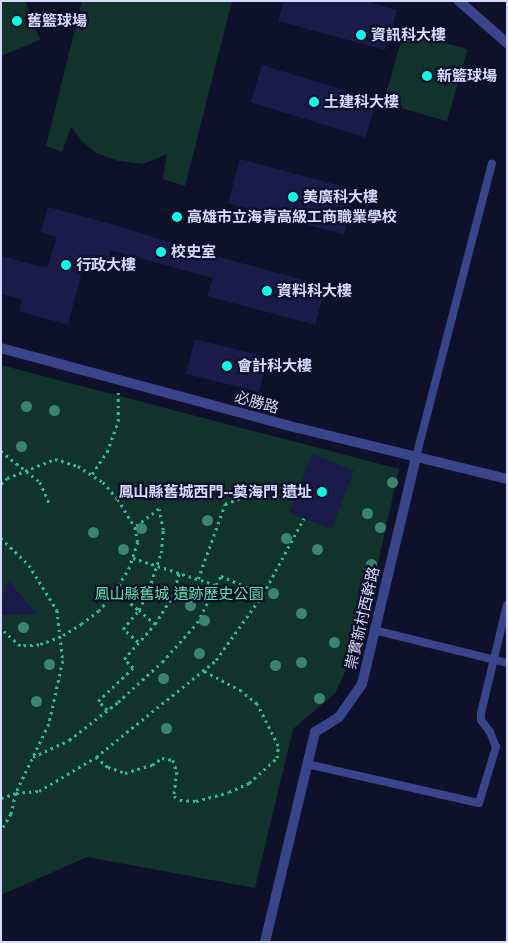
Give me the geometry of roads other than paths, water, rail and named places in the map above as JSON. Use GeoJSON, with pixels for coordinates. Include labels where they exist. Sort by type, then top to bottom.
{"type":"FeatureCollection","features":[{"type":"Feature","properties":{"kind":"street"},"geometry":{"type":"LineString","coordinates":[[459,1],[507,43]]}},
{"type":"Feature","properties":{"kind":"street","name":"必勝路"},"geometry":{"type":"LineString","coordinates":[[1,348],[298,428],[507,478]]}},
{"type":"Feature","properties":{"kind":"street","name":"崇實新村西幹路"},"geometry":{"type":"LineString","coordinates":[[265,942],[315,732],[339,717],[362,684],[416,457]]}},
{"type":"Feature","properties":{"kind":"lane"},"geometry":{"type":"LineString","coordinates":[[416,457],[492,164]]}},
{"type":"Feature","properties":{"kind":"lane"},"geometry":{"type":"LineString","coordinates":[[307,764],[479,803],[496,747],[490,732],[481,720],[481,713],[507,606]]}},
{"type":"Feature","properties":{"kind":"lane"},"geometry":{"type":"LineString","coordinates":[[374,630],[507,663]]}},
{"type":"Feature","properties":{"kind":"place","name":"舊籃球場"},"geometry":{"type":"Point","coordinates":[17,21]}},
{"type":"Feature","properties":{"kind":"place","name":"資訊科大樓"},"geometry":{"type":"Point","coordinates":[361,35]}},
{"type":"Feature","properties":{"kind":"place","name":"新籃球場"},"geometry":{"type":"Point","coordinates":[427,76]}},
{"type":"Feature","properties":{"kind":"place","name":"土建科大樓"},"geometry":{"type":"Point","coordinates":[314,102]}},
{"type":"Feature","properties":{"kind":"place","name":"美廣科大樓"},"geometry":{"type":"Point","coordinates":[293,197]}},
{"type":"Feature","properties":{"kind":"place","name":"高雄市立海青高級工商職業學校"},"geometry":{"type":"Point","coordinates":[177,217]}},
{"type":"Feature","properties":{"kind":"place","name":"校史室"},"geometry":{"type":"Point","coordinates":[161,252]}},
{"type":"Feature","properties":{"kind":"place","name":"行政大樓"},"geometry":{"type":"Point","coordinates":[66,265]}},
{"type":"Feature","properties":{"kind":"place","name":"資料科大樓"},"geometry":{"type":"Point","coordinates":[267,291]}},
{"type":"Feature","properties":{"kind":"place","name":"會計科大樓"},"geometry":{"type":"Point","coordinates":[227,366]}},
{"type":"Feature","properties":{"kind":"place","name":"鳳山縣舊城西門--奠海門 遺址"},"geometry":{"type":"Point","coordinates":[322,492]}},
{"type":"Feature","properties":{"kind":"park label","name":"鳳山縣舊城 遺跡歷史公園"},"geometry":{"type":"Point","coordinates":[179,594]}}]}
